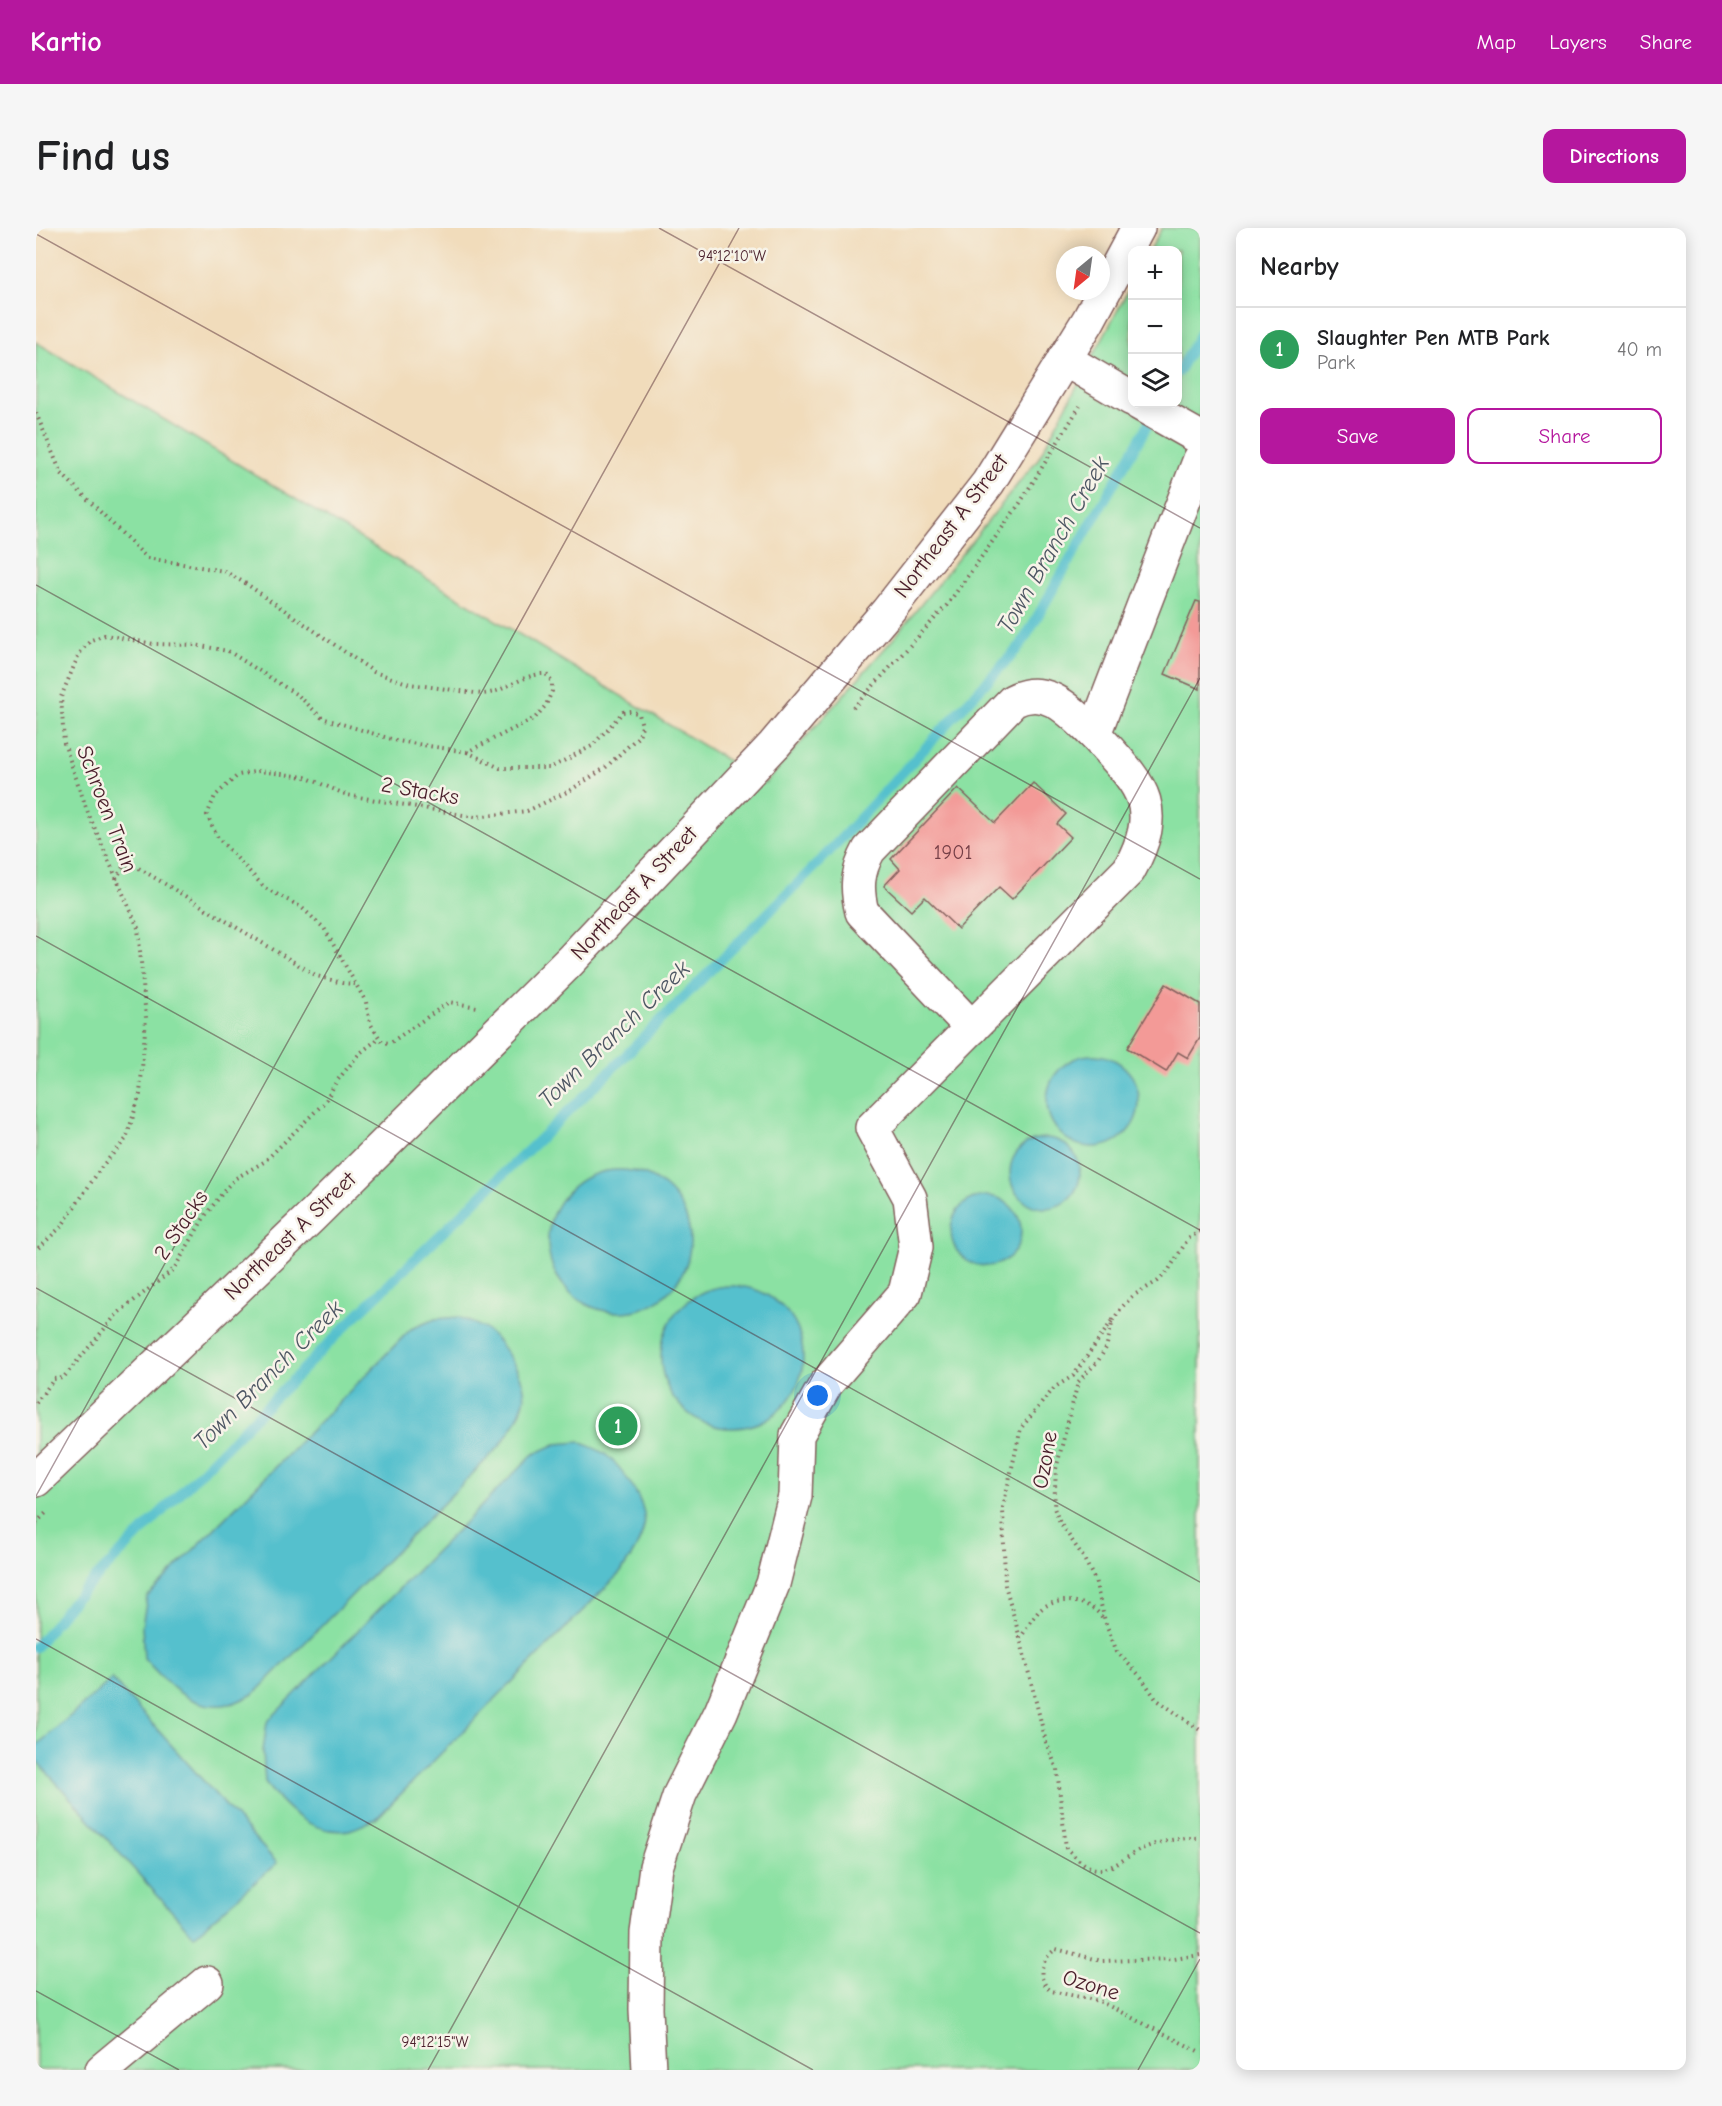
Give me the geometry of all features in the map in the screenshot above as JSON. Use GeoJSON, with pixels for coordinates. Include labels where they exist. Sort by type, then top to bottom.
{"type":"FeatureCollection","features":[{"type":"Feature","properties":{"kind":"street","name":"Northeast A Street"},"geometry":{"type":"LineString","coordinates":[[36,1480],[311,1217],[570,961],[774,746],[887,612],[988,483],[1065,359],[1138,228]]}},
{"type":"Feature","properties":{"kind":"street"},"geometry":{"type":"LineString","coordinates":[[1065,359],[1128,396]]}},
{"type":"Feature","properties":{"kind":"street"},"geometry":{"type":"LineString","coordinates":[[1148,408],[1187,431]]}},
{"type":"Feature","properties":{"kind":"street"},"geometry":{"type":"LineString","coordinates":[[1094,734],[1200,459]]}},
{"type":"Feature","properties":{"kind":"street"},"geometry":{"type":"LineString","coordinates":[[649,2070],[646,2009],[647,1933],[659,1857],[680,1794],[721,1712],[773,1584],[795,1496],[796,1435],[826,1384],[905,1293],[916,1247],[910,1198],[872,1128],[972,1028],[1129,870],[1144,839],[1147,820],[1145,800],[1136,782],[1094,734],[1062,703],[1041,694],[1024,695],[1013,701],[869,850],[859,867],[857,890],[862,912],[972,1028]]}},
{"type":"Feature","properties":{"kind":"street"},"geometry":{"type":"LineString","coordinates":[[102,2070],[207,1983]]}},
{"type":"Feature","properties":{"kind":"path"},"geometry":{"type":"LineString","coordinates":[[36,413],[61,473],[147,558],[224,571],[374,672],[410,684],[492,693],[525,677],[546,674],[552,682],[552,691],[546,705],[535,718],[467,752]]}},
{"type":"Feature","properties":{"kind":"path","name":"Schroen Train"},"geometry":{"type":"LineString","coordinates":[[36,1250],[61,1227],[103,1165],[126,1139],[140,1094],[146,1018],[138,928],[88,813],[64,743],[61,697],[79,654],[91,640],[105,635],[154,644],[195,645],[228,651],[299,696],[322,718],[398,741],[467,752]]}},
{"type":"Feature","properties":{"kind":"path","name":"2 Stacks"},"geometry":{"type":"LineString","coordinates":[[467,752],[500,768],[550,768],[592,746],[623,712],[631,711],[639,714],[642,726],[639,736],[605,768],[569,791],[527,811],[475,817],[347,795],[305,777],[259,771],[238,775],[215,795],[207,815],[218,837],[266,888],[301,907],[324,928],[366,1002],[370,1023],[378,1039],[390,1043],[449,1002],[516,1013]]}},
{"type":"Feature","properties":{"kind":"path"},"geometry":{"type":"LineString","coordinates":[[116,879],[123,867],[137,867],[171,885],[317,976],[342,984],[355,984]]}},
{"type":"Feature","properties":{"kind":"path","name":"2 Stacks"},"geometry":{"type":"LineString","coordinates":[[36,1403],[54,1379],[63,1378],[117,1314],[174,1269],[227,1186],[236,1178],[264,1162],[325,1102],[336,1082],[359,1054],[378,1039]]}},
{"type":"Feature","properties":{"kind":"path","name":"Ozone"},"geometry":{"type":"LineString","coordinates":[[1200,1231],[1188,1239],[1168,1271],[1158,1281],[1134,1295],[1113,1320],[1106,1348],[1098,1361],[1078,1382],[1070,1419],[1060,1445],[1054,1508],[1060,1523],[1095,1580],[1105,1621],[1117,1652],[1141,1677],[1156,1699],[1200,1730]]}},
{"type":"Feature","properties":{"kind":"path"},"geometry":{"type":"LineString","coordinates":[[1113,1320],[1073,1376],[1055,1388],[1021,1428],[1003,1507],[1005,1585],[1046,1742],[1057,1769],[1066,1848],[1088,1866],[1098,1869],[1121,1861],[1143,1848],[1172,1840],[1200,1838]]}},
{"type":"Feature","properties":{"kind":"path"},"geometry":{"type":"LineString","coordinates":[[1020,1638],[1040,1610],[1049,1604],[1071,1601],[1090,1605],[1105,1621]]}},
{"type":"Feature","properties":{"kind":"path","name":"Ozone"},"geometry":{"type":"LineString","coordinates":[[1200,1955],[1174,1959],[1102,1961],[1056,1949],[1042,1962],[1041,1975],[1051,1991],[1099,2001],[1200,2052]]}},
{"type":"Feature","properties":{"kind":"green space"},"geometry":{"type":"Polygon","coordinates":[[[1162,228],[1200,228],[1200,2070],[36,2070],[36,342],[765,783],[894,638],[1038,459],[1128,290],[1128,408],[1182,408],[1182,246],[1152,246],[1162,228]]]}},
{"type":"Feature","properties":{"kind":"water"},"geometry":{"type":"Polygon","coordinates":[[[1093,1055],[1111,1058],[1126,1068],[1136,1083],[1139,1101],[1136,1119],[1126,1134],[1111,1144],[1093,1147],[1075,1144],[1060,1134],[1050,1119],[1047,1101],[1050,1083],[1060,1068],[1075,1058],[1093,1055]]]}},
{"type":"Feature","properties":{"kind":"water"},"geometry":{"type":"Polygon","coordinates":[[[1045,1138],[1058,1141],[1070,1148],[1077,1160],[1080,1173],[1077,1186],[1070,1198],[1058,1205],[1045,1208],[1032,1205],[1020,1198],[1013,1186],[1010,1173],[1013,1160],[1020,1148],[1032,1141],[1045,1138]]]}},
{"type":"Feature","properties":{"kind":"water"},"geometry":{"type":"Polygon","coordinates":[[[619,1170],[646,1175],[669,1191],[685,1214],[690,1241],[685,1268],[669,1291],[646,1307],[619,1312],[592,1307],[569,1291],[553,1268],[548,1241],[553,1214],[569,1191],[592,1175],[619,1170]]]}},
{"type":"Feature","properties":{"kind":"water"},"geometry":{"type":"Polygon","coordinates":[[[986,1196],[999,1199],[1011,1206],[1018,1218],[1021,1231],[1018,1244],[1011,1256],[999,1263],[986,1266],[973,1263],[961,1256],[954,1244],[951,1231],[954,1218],[961,1206],[973,1199],[986,1196]]]}},
{"type":"Feature","properties":{"kind":"water"},"geometry":{"type":"Polygon","coordinates":[[[732,1286],[759,1291],[782,1307],[798,1330],[803,1357],[798,1384],[782,1407],[759,1423],[732,1428],[705,1423],[682,1407],[666,1384],[661,1357],[666,1330],[682,1307],[705,1291],[732,1286]]]}},
{"type":"Feature","properties":{"kind":"water"},"geometry":{"type":"Polygon","coordinates":[[[459,1317],[482,1327],[491,1335],[506,1352],[522,1383],[524,1401],[522,1407],[500,1446],[255,1693],[229,1704],[203,1704],[192,1700],[171,1686],[144,1658],[142,1626],[147,1597],[411,1329],[435,1319],[459,1317]]]}},
{"type":"Feature","properties":{"kind":"water"},"geometry":{"type":"Polygon","coordinates":[[[580,1442],[602,1452],[612,1460],[633,1487],[642,1508],[643,1532],[621,1572],[376,1819],[349,1830],[336,1831],[312,1825],[291,1811],[265,1783],[263,1751],[267,1722],[532,1455],[556,1444],[580,1442]]]}},
{"type":"Feature","properties":{"kind":"water"},"geometry":{"type":"Polygon","coordinates":[[[112,1679],[277,1863],[194,1936],[36,1760],[36,1746],[112,1679]]]}},
{"type":"Feature","properties":{"kind":"building"},"geometry":{"type":"Polygon","coordinates":[[[1196,601],[1200,602],[1200,689],[1165,674],[1196,601]]]}},
{"type":"Feature","properties":{"kind":"building"},"geometry":{"type":"Polygon","coordinates":[[[1033,783],[1066,814],[1057,824],[1071,837],[1012,899],[999,887],[958,929],[925,897],[911,911],[884,886],[900,869],[891,859],[958,788],[995,823],[1033,783]]]}},
{"type":"Feature","properties":{"kind":"building"},"geometry":{"type":"Polygon","coordinates":[[[1166,984],[1200,1004],[1200,1038],[1188,1058],[1178,1052],[1166,1072],[1127,1048],[1166,984]]]}},
{"type":"Feature","properties":{"kind":"waterway","name":"Town Branch Creek"},"geometry":{"type":"LineString","coordinates":[[1182,365],[1200,333]]}},
{"type":"Feature","properties":{"kind":"waterway","name":"Town Branch Creek"},"geometry":{"type":"LineString","coordinates":[[36,1647],[70,1604],[359,1313],[603,1078],[823,858],[1021,645],[1154,414]]}},
{"type":"Feature","properties":{"kind":"place","name":"Slaughter Pen MTB Park"},"geometry":{"type":"Point","coordinates":[618,1426]}}]}
